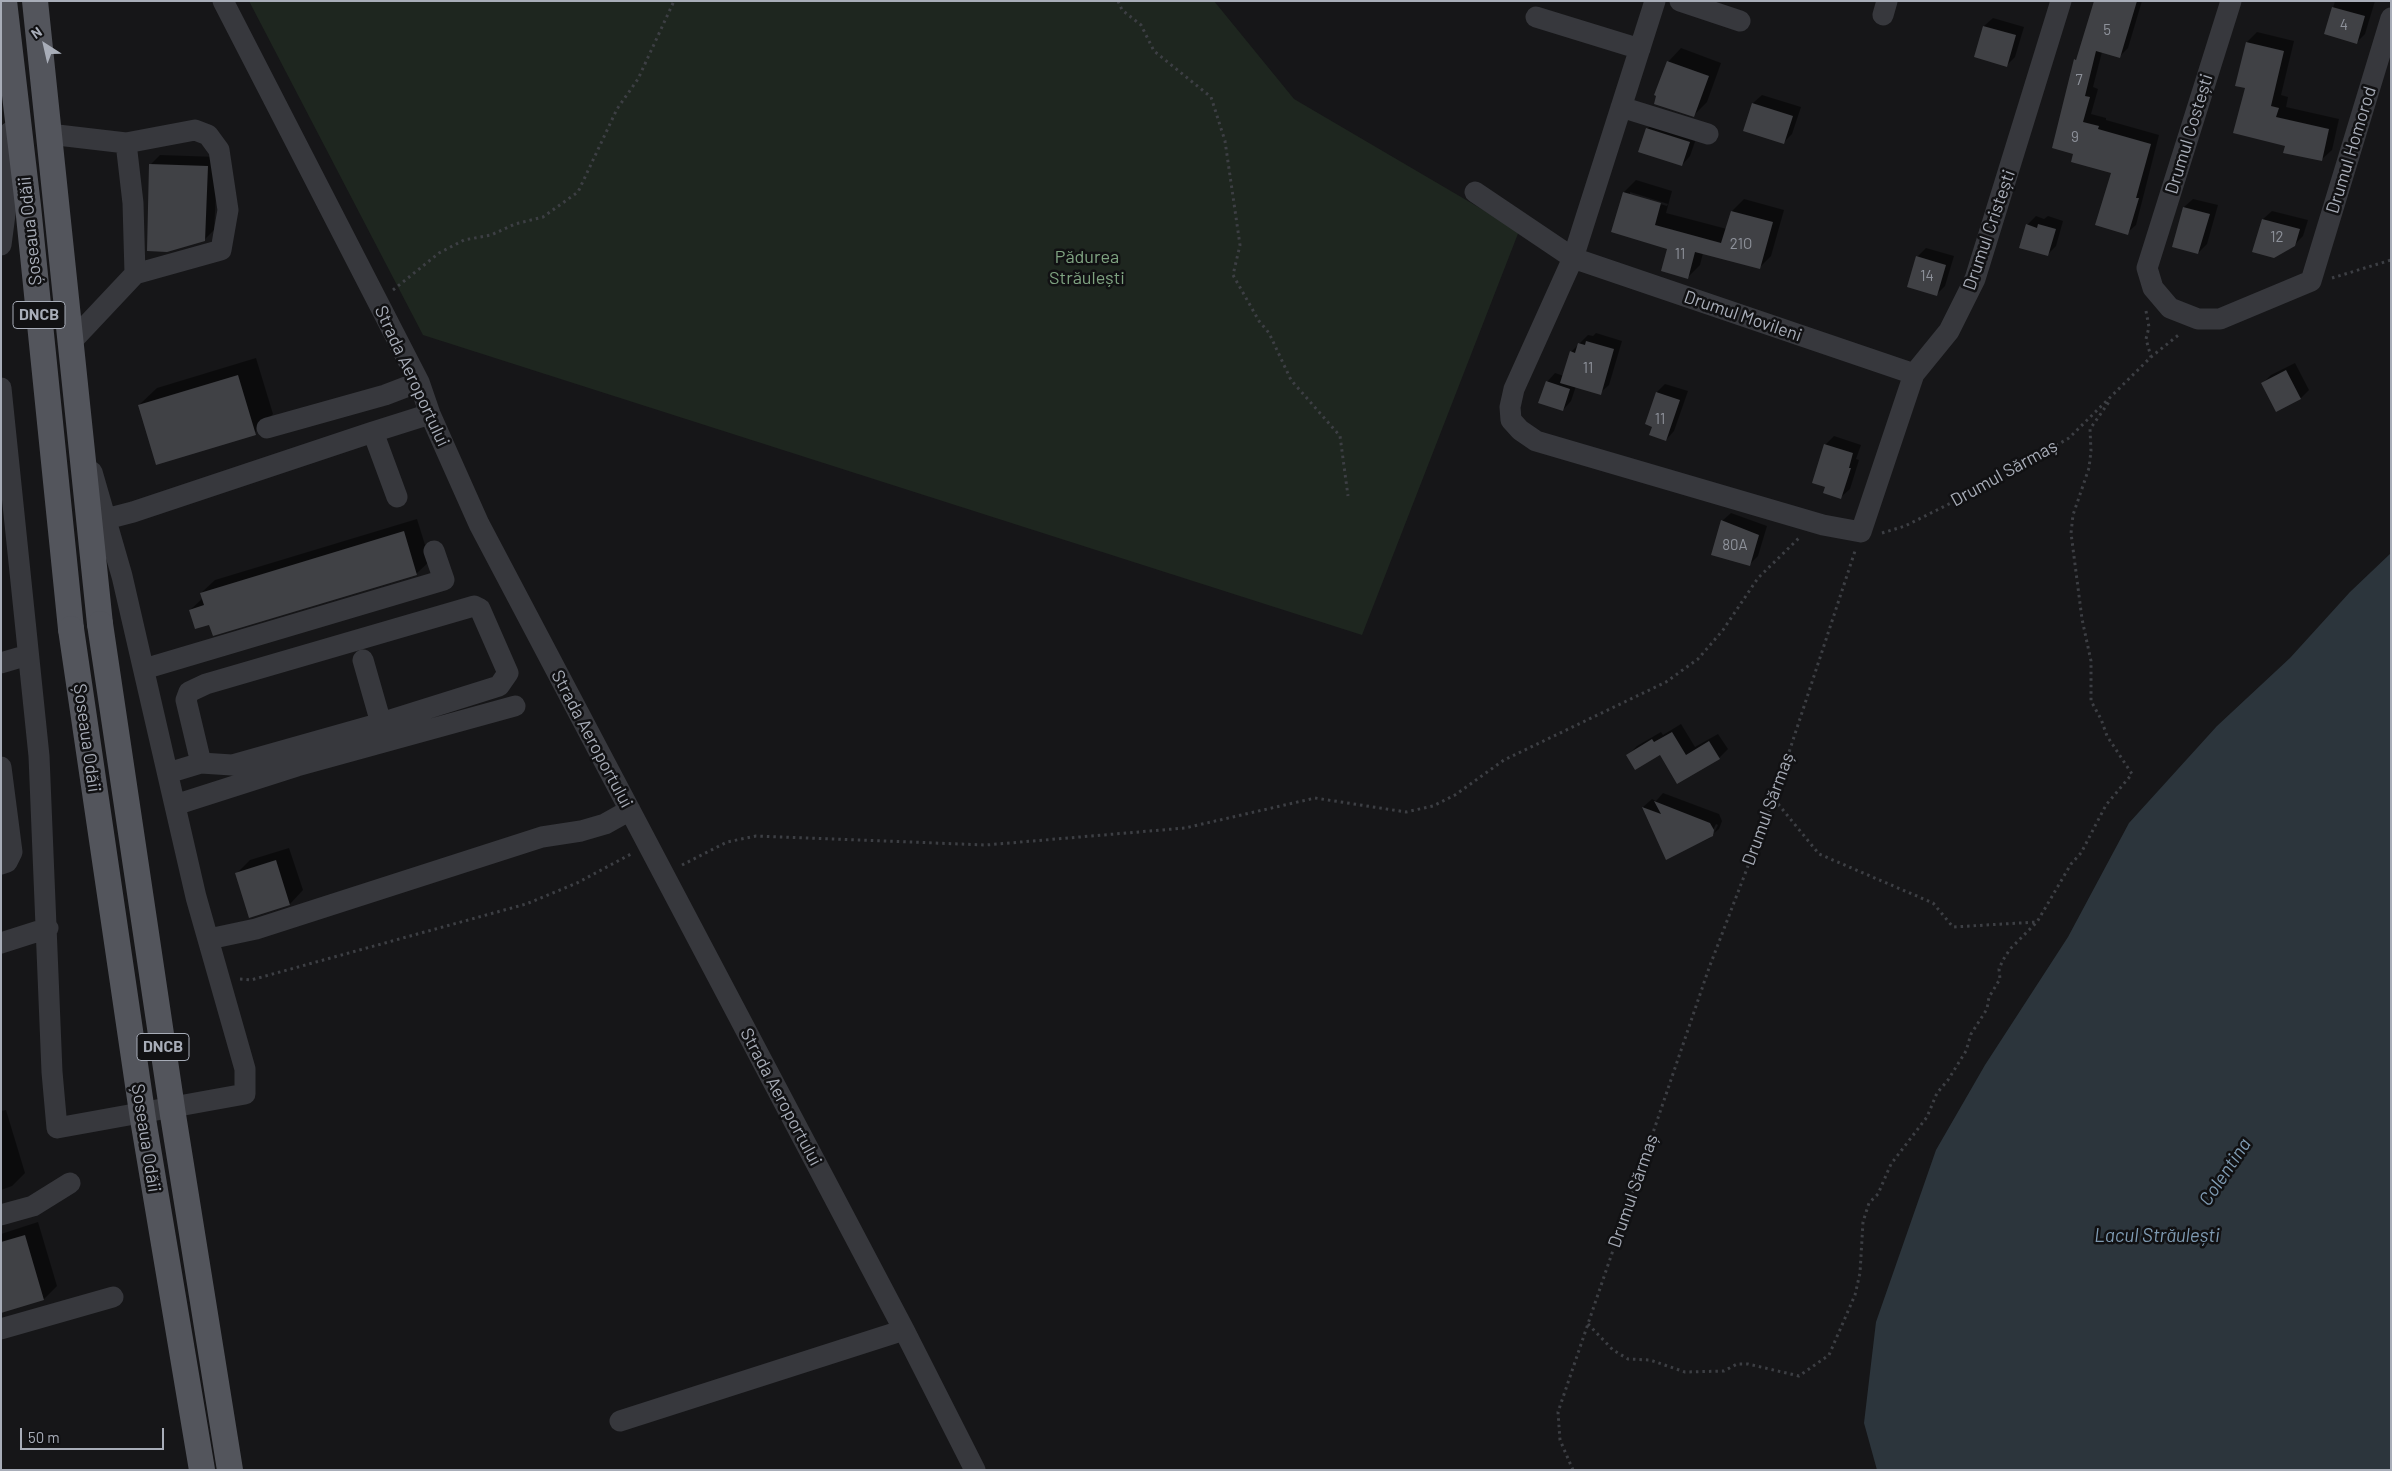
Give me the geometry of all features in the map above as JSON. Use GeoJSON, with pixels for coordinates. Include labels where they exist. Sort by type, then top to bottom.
{"type":"FeatureCollection","features":[{"type":"Feature","properties":{"kind":"main road","name":"Șoseaua Odăii"},"geometry":{"type":"LineString","coordinates":[[4,1],[28,206],[71,629],[143,1120],[202,1470]]}},
{"type":"Feature","properties":{"kind":"main road","name":"Șoseaua Odăii"},"geometry":{"type":"LineString","coordinates":[[35,1],[100,624],[174,1125],[230,1470]]}},
{"type":"Feature","properties":{"kind":"street","name":"Strada Aeroportului"},"geometry":{"type":"LineString","coordinates":[[223,1],[419,382],[430,414],[479,524],[904,1330],[975,1470]]}},
{"type":"Feature","properties":{"kind":"street"},"geometry":{"type":"LineString","coordinates":[[1656,1],[1573,258],[1514,389],[1510,408],[1511,420],[1520,430],[1536,440],[1823,525],[1861,532]]}},
{"type":"Feature","properties":{"kind":"street"},"geometry":{"type":"LineString","coordinates":[[1680,1],[1740,21]]}},
{"type":"Feature","properties":{"kind":"street","name":"Drumul Cristești"},"geometry":{"type":"LineString","coordinates":[[1861,532],[1914,374],[1949,331],[1976,279],[2061,1]]}},
{"type":"Feature","properties":{"kind":"street","name":"Drumul Costești"},"geometry":{"type":"LineString","coordinates":[[2153,288],[2147,268],[2231,1]]}},
{"type":"Feature","properties":{"kind":"street"},"geometry":{"type":"LineString","coordinates":[[1536,17],[1640,50]]}},
{"type":"Feature","properties":{"kind":"street","name":"Drumul Homorod"},"geometry":{"type":"LineString","coordinates":[[2312,281],[2391,18]]}},
{"type":"Feature","properties":{"kind":"street"},"geometry":{"type":"LineString","coordinates":[[1,245],[10,153],[11,72]]}},
{"type":"Feature","properties":{"kind":"street"},"geometry":{"type":"LineString","coordinates":[[1621,107],[1708,134]]}},
{"type":"Feature","properties":{"kind":"street"},"geometry":{"type":"LineString","coordinates":[[50,134],[126,142],[195,130],[208,135],[219,150],[228,210],[221,250],[135,274],[72,342]]}},
{"type":"Feature","properties":{"kind":"street"},"geometry":{"type":"LineString","coordinates":[[126,142],[133,203],[135,274]]}},
{"type":"Feature","properties":{"kind":"street","name":"Drumul Movileni"},"geometry":{"type":"LineString","coordinates":[[1475,192],[1573,258],[1914,374]]}},
{"type":"Feature","properties":{"kind":"street"},"geometry":{"type":"LineString","coordinates":[[2153,288],[2170,308],[2198,319],[2220,319],[2312,281]]}},
{"type":"Feature","properties":{"kind":"street"},"geometry":{"type":"LineString","coordinates":[[267,428],[385,395],[419,382]]}},
{"type":"Feature","properties":{"kind":"street"},"geometry":{"type":"LineString","coordinates":[[1,388],[39,756],[48,928],[1,943]]}},
{"type":"Feature","properties":{"kind":"street"},"geometry":{"type":"LineString","coordinates":[[106,519],[133,512],[430,414]]}},
{"type":"Feature","properties":{"kind":"street","name":"Șoseaua Odăii"},"geometry":{"type":"LineString","coordinates":[[48,928],[52,1072],[57,1128],[245,1094],[245,1069],[221,978],[196,897],[122,576],[79,428]]}},
{"type":"Feature","properties":{"kind":"street"},"geometry":{"type":"LineString","coordinates":[[373,432],[397,497]]}},
{"type":"Feature","properties":{"kind":"street"},"geometry":{"type":"LineString","coordinates":[[144,669],[444,580],[434,551]]}},
{"type":"Feature","properties":{"kind":"street"},"geometry":{"type":"LineString","coordinates":[[168,773],[202,763],[232,765],[381,723],[499,686],[508,673],[480,609],[474,606],[206,684],[189,692],[186,700],[202,763]]}},
{"type":"Feature","properties":{"kind":"street"},"geometry":{"type":"LineString","coordinates":[[1,663],[28,655]]}},
{"type":"Feature","properties":{"kind":"street"},"geometry":{"type":"LineString","coordinates":[[363,660],[381,723]]}},
{"type":"Feature","properties":{"kind":"street"},"geometry":{"type":"LineString","coordinates":[[175,805],[297,766],[515,706]]}},
{"type":"Feature","properties":{"kind":"street"},"geometry":{"type":"LineString","coordinates":[[1,767],[12,852],[7,862],[1,864]]}},
{"type":"Feature","properties":{"kind":"street"},"geometry":{"type":"LineString","coordinates":[[209,939],[256,929],[542,837],[581,831],[605,824],[630,810]]}},
{"type":"Feature","properties":{"kind":"street"},"geometry":{"type":"LineString","coordinates":[[10,834],[42,828]]}},
{"type":"Feature","properties":{"kind":"street"},"geometry":{"type":"LineString","coordinates":[[1,1215],[33,1206],[70,1183]]}},
{"type":"Feature","properties":{"kind":"street"},"geometry":{"type":"LineString","coordinates":[[1,1329],[113,1297]]}},
{"type":"Feature","properties":{"kind":"street"},"geometry":{"type":"LineString","coordinates":[[620,1421],[904,1330]]}},
{"type":"Feature","properties":{"kind":"path"},"geometry":{"type":"LineString","coordinates":[[377,301],[417,272],[439,253],[464,240],[491,236],[515,224],[542,217],[578,192],[617,109],[638,79],[674,1]]}},
{"type":"Feature","properties":{"kind":"path"},"geometry":{"type":"LineString","coordinates":[[1118,1],[1122,10],[1140,25],[1154,51],[1211,97],[1225,141],[1240,245],[1233,275],[1259,321],[1270,333],[1291,380],[1340,436],[1348,496]]}},
{"type":"Feature","properties":{"kind":"path"},"geometry":{"type":"LineString","coordinates":[[2312,281],[2342,276],[2391,260]]}},
{"type":"Feature","properties":{"kind":"path"},"geometry":{"type":"LineString","coordinates":[[2151,357],[2146,339],[2149,327],[2146,312],[2153,288]]}},
{"type":"Feature","properties":{"kind":"path","name":"Drumul Sărmaș"},"geometry":{"type":"LineString","coordinates":[[1573,1470],[1560,1440],[1558,1412],[1709,968],[1774,798],[1861,532],[1882,533],[1905,526],[1994,482],[2069,438],[2151,357],[2198,319]]}},
{"type":"Feature","properties":{"kind":"path"},"geometry":{"type":"LineString","coordinates":[[1588,1324],[1613,1350],[1628,1358],[1650,1360],[1685,1372],[1724,1371],[1737,1364],[1748,1364],[1799,1376],[1829,1355],[1854,1296],[1860,1273],[1863,1222],[1869,1203],[1878,1194],[1891,1164],[1927,1117],[1937,1094],[1966,1051],[1971,1034],[1987,1009],[1988,997],[2000,979],[1999,969],[2003,960],[2010,949],[2037,922],[2071,864],[2081,853],[2106,805],[2132,774],[2107,736],[2101,719],[2091,701],[2091,661],[2082,619],[2071,533],[2073,515],[2089,468],[2092,451],[2090,429],[2114,395]]}},
{"type":"Feature","properties":{"kind":"path"},"geometry":{"type":"LineString","coordinates":[[664,876],[727,842],[756,836],[986,844],[1185,828],[1315,798],[1406,812],[1433,806],[1456,795],[1504,760],[1666,682],[1698,659],[1723,630],[1758,578],[1797,540],[1823,525]]}},
{"type":"Feature","properties":{"kind":"path"},"geometry":{"type":"LineString","coordinates":[[1774,798],[1819,854],[1933,903],[1953,927],[2037,922]]}},
{"type":"Feature","properties":{"kind":"path"},"geometry":{"type":"LineString","coordinates":[[221,978],[251,980],[526,904],[577,883],[622,857],[648,846]]}},
{"type":"Feature","properties":{"kind":"green space","name":"Pădurea Străulești"},"geometry":{"type":"Polygon","coordinates":[[[249,1],[1214,1],[1294,99],[1519,231],[1362,635],[423,335],[249,1]]]}},
{"type":"Feature","properties":{"kind":"water","name":"Lacul Străulești"},"geometry":{"type":"Polygon","coordinates":[[[2391,553],[2391,1470],[1877,1470],[1864,1423],[1876,1322],[1936,1150],[1985,1065],[2068,937],[2129,823],[2217,726],[2290,658],[2350,592],[2391,553]]]}},
{"type":"Feature","properties":{"kind":"building"},"geometry":{"type":"Polygon","coordinates":[[[2094,1],[2137,1],[2120,58],[2096,51],[2085,96],[2090,97],[2083,122],[2099,126],[2098,129],[2151,144],[2136,198],[2139,198],[2128,235],[2095,225],[2111,173],[2071,162],[2073,154],[2052,148],[2074,59],[2076,60],[2094,1]]]}},
{"type":"Feature","properties":{"kind":"building"},"geometry":{"type":"Polygon","coordinates":[[[2332,7],[2365,16],[2357,44],[2324,34],[2332,7]]]}},
{"type":"Feature","properties":{"kind":"building"},"geometry":{"type":"Polygon","coordinates":[[[1983,26],[2016,35],[2007,67],[1974,57],[1983,26]]]}},
{"type":"Feature","properties":{"kind":"building"},"geometry":{"type":"Polygon","coordinates":[[[2246,42],[2284,51],[2271,106],[2279,108],[2276,117],[2329,129],[2322,161],[2283,153],[2285,146],[2233,133],[2245,88],[2235,86],[2246,42]]]}},
{"type":"Feature","properties":{"kind":"building"},"geometry":{"type":"Polygon","coordinates":[[[1667,61],[1709,76],[1694,117],[1654,104],[1656,96],[1654,95],[1667,61]]]}},
{"type":"Feature","properties":{"kind":"building"},"geometry":{"type":"Polygon","coordinates":[[[1752,103],[1793,116],[1784,144],[1743,131],[1752,103]]]}},
{"type":"Feature","properties":{"kind":"building"},"geometry":{"type":"Polygon","coordinates":[[[1646,128],[1690,142],[1682,166],[1638,152],[1646,128]]]}},
{"type":"Feature","properties":{"kind":"building"},"geometry":{"type":"Polygon","coordinates":[[[149,164],[208,166],[205,241],[167,252],[147,251],[149,164]]]}},
{"type":"Feature","properties":{"kind":"building"},"geometry":{"type":"Polygon","coordinates":[[[1623,192],[1661,203],[1655,225],[1721,243],[1731,211],[1773,222],[1760,269],[1695,252],[1688,279],[1661,271],[1667,249],[1611,232],[1623,192]]]}},
{"type":"Feature","properties":{"kind":"building"},"geometry":{"type":"Polygon","coordinates":[[[2183,207],[2210,214],[2198,254],[2172,247],[2183,207]]]}},
{"type":"Feature","properties":{"kind":"building"},"geometry":{"type":"Polygon","coordinates":[[[2262,219],[2300,229],[2295,246],[2274,258],[2252,252],[2262,219]]]}},
{"type":"Feature","properties":{"kind":"building"},"geometry":{"type":"Polygon","coordinates":[[[2026,224],[2037,228],[2038,224],[2056,229],[2048,256],[2019,248],[2026,224]]]}},
{"type":"Feature","properties":{"kind":"building"},"geometry":{"type":"Polygon","coordinates":[[[1916,256],[1946,265],[1937,296],[1907,287],[1916,256]]]}},
{"type":"Feature","properties":{"kind":"building"},"geometry":{"type":"Polygon","coordinates":[[[1586,341],[1614,349],[1601,395],[1560,383],[1570,351],[1575,353],[1578,343],[1585,345],[1586,341]]]}},
{"type":"Feature","properties":{"kind":"building"},"geometry":{"type":"Polygon","coordinates":[[[2286,370],[2301,399],[2276,412],[2261,383],[2286,370]]]}},
{"type":"Feature","properties":{"kind":"building"},"geometry":{"type":"Polygon","coordinates":[[[238,375],[256,435],[156,465],[138,405],[238,375]]]}},
{"type":"Feature","properties":{"kind":"building"},"geometry":{"type":"Polygon","coordinates":[[[1546,381],[1570,389],[1563,411],[1538,403],[1546,381]]]}},
{"type":"Feature","properties":{"kind":"building"},"geometry":{"type":"Polygon","coordinates":[[[1656,392],[1680,400],[1666,441],[1649,435],[1652,427],[1645,424],[1656,392]]]}},
{"type":"Feature","properties":{"kind":"building"},"geometry":{"type":"Polygon","coordinates":[[[1824,444],[1853,453],[1849,468],[1851,468],[1841,499],[1823,493],[1825,487],[1812,483],[1824,444]]]}},
{"type":"Feature","properties":{"kind":"building"},"geometry":{"type":"Polygon","coordinates":[[[1721,520],[1759,535],[1750,566],[1711,555],[1721,520]]]}},
{"type":"Feature","properties":{"kind":"building"},"geometry":{"type":"Polygon","coordinates":[[[404,531],[417,575],[213,636],[209,625],[195,629],[189,610],[204,605],[200,593],[404,531]]]}},
{"type":"Feature","properties":{"kind":"building"},"geometry":{"type":"Polygon","coordinates":[[[1672,732],[1686,755],[1709,741],[1720,759],[1677,784],[1660,755],[1635,770],[1626,755],[1652,739],[1654,742],[1672,732]]]}},
{"type":"Feature","properties":{"kind":"building"},"geometry":{"type":"Polygon","coordinates":[[[1654,801],[1710,823],[1714,830],[1713,836],[1666,860],[1642,807],[1661,814],[1654,801]]]}},
{"type":"Feature","properties":{"kind":"building"},"geometry":{"type":"Polygon","coordinates":[[[276,860],[290,905],[249,918],[235,873],[276,860]]]}},
{"type":"Feature","properties":{"kind":"building"},"geometry":{"type":"Polygon","coordinates":[[[25,1235],[44,1300],[1,1313],[1,1242],[25,1235]]]}},
{"type":"Feature","properties":{"kind":"water label","name":"Colentina"},"geometry":{"type":"Point","coordinates":[2225,1172]}}]}
